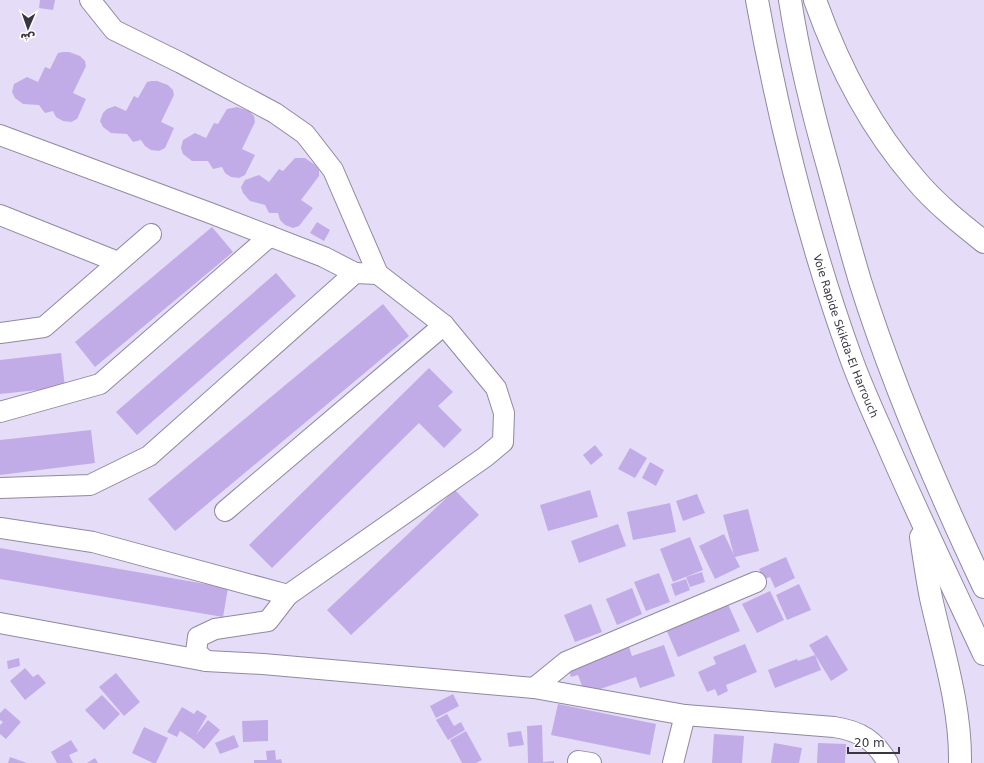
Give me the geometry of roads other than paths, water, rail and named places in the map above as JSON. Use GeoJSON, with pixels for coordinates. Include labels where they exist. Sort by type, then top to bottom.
{"type":"FeatureCollection","features":[{"type":"Feature","properties":{"kind":"highway","name":"Voie Rapide Skikda-El Harrouch"},"geometry":{"type":"LineString","coordinates":[[757,0],[767,55],[792,164],[820,262],[851,358],[916,509],[984,654]]}},
{"type":"Feature","properties":{"kind":"highway"},"geometry":{"type":"LineString","coordinates":[[790,0],[812,111],[861,282],[920,442],[984,587]]}},
{"type":"Feature","properties":{"kind":"highway"},"geometry":{"type":"LineString","coordinates":[[815,0],[838,58],[859,99],[883,138],[915,180],[952,216],[984,242]]}},
{"type":"Feature","properties":{"kind":"highway"},"geometry":{"type":"LineString","coordinates":[[916,509],[931,598],[948,671],[960,740],[960,763]]}},
{"type":"Feature","properties":{"kind":"street"},"geometry":{"type":"LineString","coordinates":[[90,0],[114,30],[188,66],[275,113],[305,134],[333,170],[378,274],[444,325],[496,388],[504,413],[503,442],[485,457],[288,595],[268,621],[215,629],[198,637],[196,652],[206,661]]}},
{"type":"Feature","properties":{"kind":"street"},"geometry":{"type":"LineString","coordinates":[[0,135],[210,212],[324,257],[355,274],[378,274]]}},
{"type":"Feature","properties":{"kind":"street"},"geometry":{"type":"LineString","coordinates":[[0,215],[118,262]]}},
{"type":"Feature","properties":{"kind":"street"},"geometry":{"type":"LineString","coordinates":[[0,333],[44,327],[152,234]]}},
{"type":"Feature","properties":{"kind":"street"},"geometry":{"type":"LineString","coordinates":[[0,412],[100,384],[270,236]]}},
{"type":"Feature","properties":{"kind":"street"},"geometry":{"type":"LineString","coordinates":[[0,488],[90,485],[149,456],[355,274]]}},
{"type":"Feature","properties":{"kind":"street"},"geometry":{"type":"LineString","coordinates":[[225,511],[444,325]]}},
{"type":"Feature","properties":{"kind":"street"},"geometry":{"type":"LineString","coordinates":[[0,528],[93,542],[288,595]]}},
{"type":"Feature","properties":{"kind":"street"},"geometry":{"type":"LineString","coordinates":[[534,688],[566,662],[756,582]]}},
{"type":"Feature","properties":{"kind":"street"},"geometry":{"type":"LineString","coordinates":[[0,623],[206,661],[263,664],[534,688],[685,715],[848,729],[860,734],[871,742],[881,751],[888,763]]}},
{"type":"Feature","properties":{"kind":"street"},"geometry":{"type":"LineString","coordinates":[[672,763],[685,715]]}}]}
